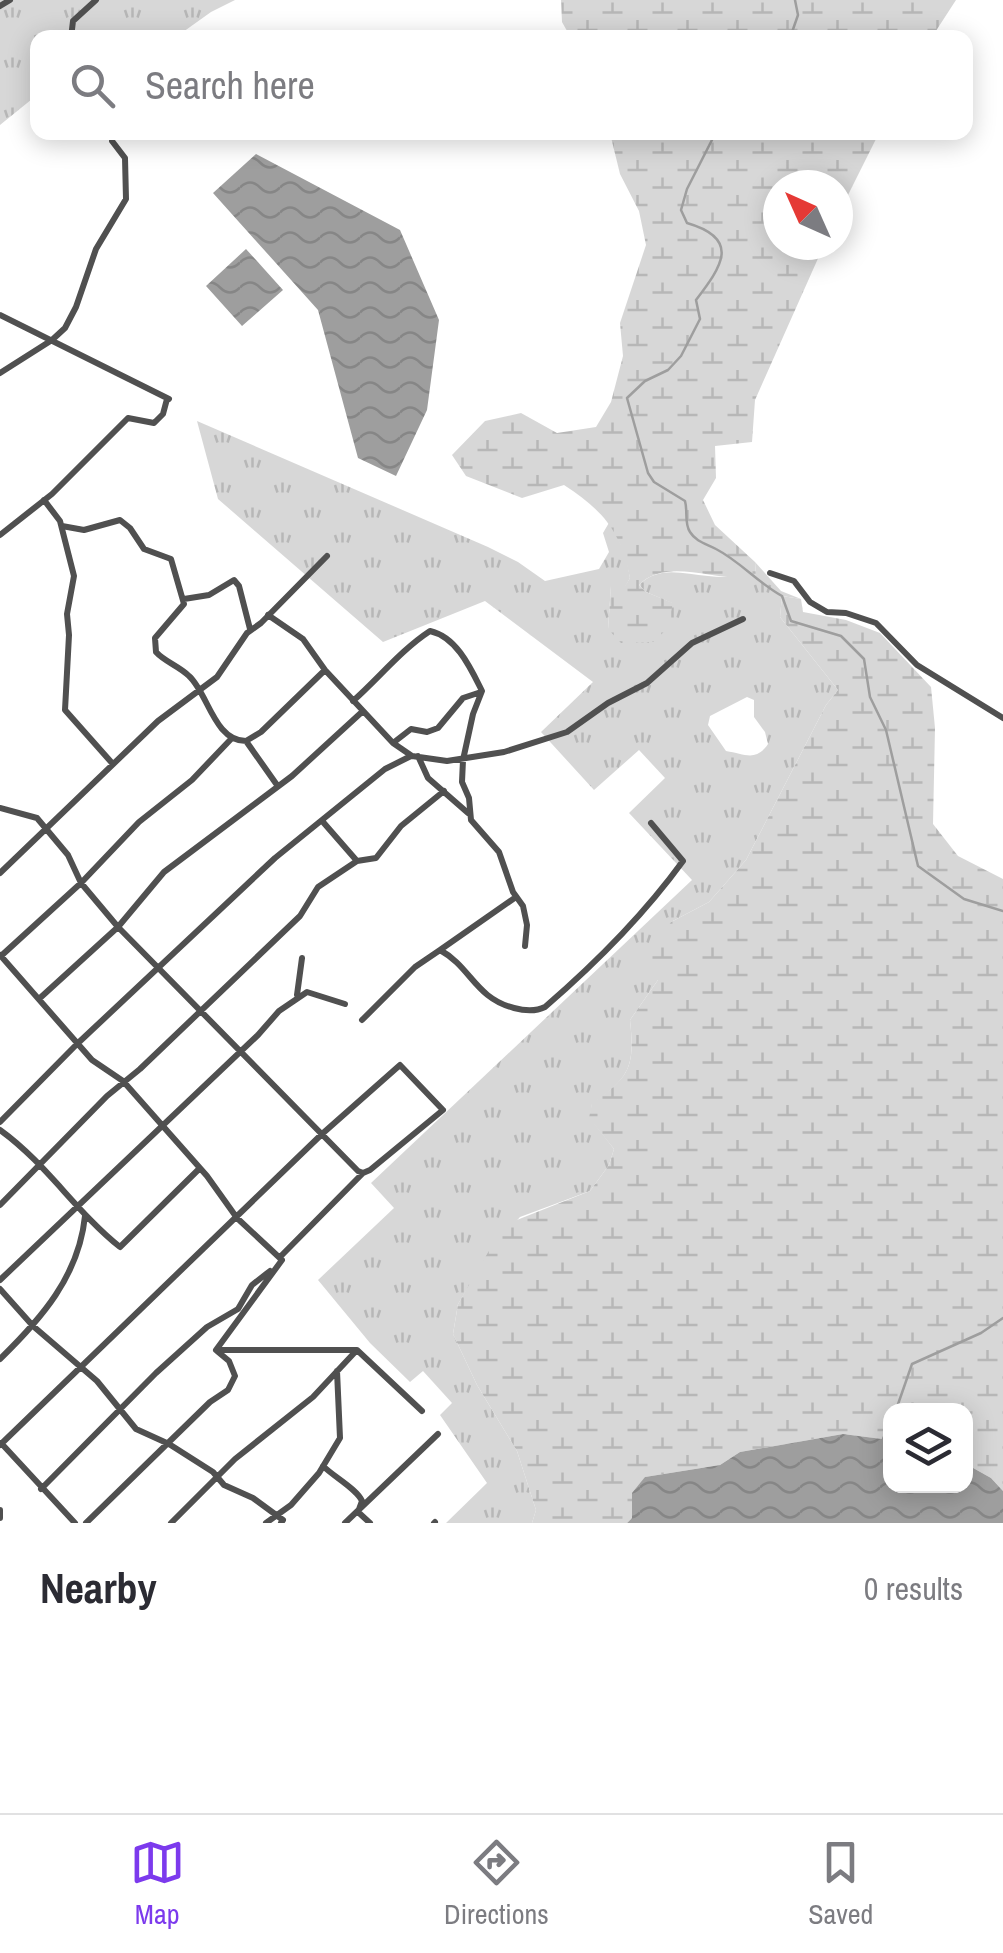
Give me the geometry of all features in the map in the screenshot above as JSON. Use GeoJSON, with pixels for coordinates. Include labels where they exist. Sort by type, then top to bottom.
{"type":"FeatureCollection","features":[{"type":"Feature","properties":{"kind":"street"},"geometry":{"type":"LineString","coordinates":[[0,6],[10,0]]}},
{"type":"Feature","properties":{"kind":"street"},"geometry":{"type":"LineString","coordinates":[[72,30],[73,21],[96,0]]}},
{"type":"Feature","properties":{"kind":"street"},"geometry":{"type":"LineString","coordinates":[[0,372],[52,340],[65,328],[76,307],[96,249],[126,199],[125,158],[112,140]]}},
{"type":"Feature","properties":{"kind":"street"},"geometry":{"type":"LineString","coordinates":[[0,315],[169,399],[154,423],[128,418],[44,500],[0,535]]}},
{"type":"Feature","properties":{"kind":"street"},"geometry":{"type":"LineString","coordinates":[[44,500],[62,526],[74,576],[67,614],[65,710],[112,763]]}},
{"type":"Feature","properties":{"kind":"street"},"geometry":{"type":"LineString","coordinates":[[62,526],[84,530],[104,522],[123,521],[144,549],[171,560],[184,599],[181,610],[160,632],[154,645],[159,656],[190,676],[232,738],[246,741],[277,784]]}},
{"type":"Feature","properties":{"kind":"street"},"geometry":{"type":"LineString","coordinates":[[0,874],[112,763],[217,676],[250,629],[327,556]]}},
{"type":"Feature","properties":{"kind":"street"},"geometry":{"type":"LineString","coordinates":[[770,573],[794,581],[810,602],[827,612],[846,613],[876,623],[917,665],[1003,718]]}},
{"type":"Feature","properties":{"kind":"street"},"geometry":{"type":"LineString","coordinates":[[184,599],[209,595],[234,580],[250,629]]}},
{"type":"Feature","properties":{"kind":"street"},"geometry":{"type":"LineString","coordinates":[[268,615],[303,639],[325,670],[393,743],[415,756],[447,762],[539,743],[566,732],[608,703],[647,683],[692,643],[743,619]]}},
{"type":"Feature","properties":{"kind":"street"},"geometry":{"type":"LineString","coordinates":[[353,701],[389,670],[405,649],[433,631],[442,634],[464,657],[482,691],[463,760],[462,782],[469,798],[469,814]]}},
{"type":"Feature","properties":{"kind":"street"},"geometry":{"type":"LineString","coordinates":[[246,741],[261,732],[325,670]]}},
{"type":"Feature","properties":{"kind":"street"},"geometry":{"type":"LineString","coordinates":[[393,743],[411,729],[427,732],[438,728],[464,698],[482,691]]}},
{"type":"Feature","properties":{"kind":"street"},"geometry":{"type":"LineString","coordinates":[[186,700],[204,701]]}},
{"type":"Feature","properties":{"kind":"street"},"geometry":{"type":"LineString","coordinates":[[40,998],[118,926],[164,872],[304,766],[363,711]]}},
{"type":"Feature","properties":{"kind":"street"},"geometry":{"type":"LineString","coordinates":[[232,738],[192,780],[139,822],[81,883],[0,956],[92,1060],[123,1082],[236,1218],[281,1258]]}},
{"type":"Feature","properties":{"kind":"street"},"geometry":{"type":"LineString","coordinates":[[415,756],[428,778],[469,814],[503,858],[526,915],[524,946]]}},
{"type":"Feature","properties":{"kind":"street"},"geometry":{"type":"LineString","coordinates":[[198,1169],[120,1248],[0,1126],[77,1044],[275,858],[385,768],[415,756]]}},
{"type":"Feature","properties":{"kind":"street"},"geometry":{"type":"LineString","coordinates":[[0,1205],[123,1082],[300,916],[318,887],[357,861],[376,858],[401,826],[444,791]]}},
{"type":"Feature","properties":{"kind":"street"},"geometry":{"type":"LineString","coordinates":[[0,808],[38,818],[68,855],[81,883],[118,926],[364,1174]]}},
{"type":"Feature","properties":{"kind":"street"},"geometry":{"type":"LineString","coordinates":[[323,822],[357,861]]}},
{"type":"Feature","properties":{"kind":"street"},"geometry":{"type":"LineString","coordinates":[[440,950],[492,1000],[525,1010],[545,1007],[604,954],[683,861],[651,823]]}},
{"type":"Feature","properties":{"kind":"street"},"geometry":{"type":"LineString","coordinates":[[362,1020],[415,967],[516,897]]}},
{"type":"Feature","properties":{"kind":"street"},"geometry":{"type":"LineString","coordinates":[[297,996],[302,958]]}},
{"type":"Feature","properties":{"kind":"street"},"geometry":{"type":"LineString","coordinates":[[0,1280],[297,996],[310,992],[345,1004]]}},
{"type":"Feature","properties":{"kind":"street"},"geometry":{"type":"LineString","coordinates":[[41,1489],[207,1327],[238,1309],[252,1285],[364,1174],[443,1110],[400,1065],[322,1134],[0,1443],[41,1489],[75,1523]]}},
{"type":"Feature","properties":{"kind":"street"},"geometry":{"type":"LineString","coordinates":[[0,1360],[53,1302],[70,1272],[82,1239],[85,1216]]}},
{"type":"Feature","properties":{"kind":"street"},"geometry":{"type":"LineString","coordinates":[[216,1350],[281,1258]]}},
{"type":"Feature","properties":{"kind":"street"},"geometry":{"type":"LineString","coordinates":[[0,1289],[34,1326],[81,1367],[136,1429],[170,1444],[214,1472],[217,1480],[276,1514],[281,1523]]}},
{"type":"Feature","properties":{"kind":"street"},"geometry":{"type":"LineString","coordinates":[[216,1350],[357,1350],[422,1411]]}},
{"type":"Feature","properties":{"kind":"street"},"geometry":{"type":"LineString","coordinates":[[86,1523],[200,1412],[228,1390],[235,1376],[230,1361],[216,1350]]}},
{"type":"Feature","properties":{"kind":"street"},"geometry":{"type":"LineString","coordinates":[[171,1523],[235,1460],[313,1396],[357,1350]]}},
{"type":"Feature","properties":{"kind":"street"},"geometry":{"type":"LineString","coordinates":[[266,1523],[291,1505],[340,1438],[336,1371]]}},
{"type":"Feature","properties":{"kind":"street"},"geometry":{"type":"LineString","coordinates":[[345,1523],[438,1434]]}},
{"type":"Feature","properties":{"kind":"street"},"geometry":{"type":"LineString","coordinates":[[323,1466],[358,1492],[362,1501],[358,1512]]}},
{"type":"Feature","properties":{"kind":"street"},"geometry":{"type":"LineString","coordinates":[[0,1510],[0,1518]]}},
{"type":"Feature","properties":{"kind":"street"},"geometry":{"type":"LineString","coordinates":[[358,1512],[370,1523]]}},
{"type":"Feature","properties":{"kind":"green space"},"geometry":{"type":"Polygon","coordinates":[[[0,0],[235,0],[186,30],[30,30],[30,101],[0,125],[0,0]]]}},
{"type":"Feature","properties":{"kind":"green space"},"geometry":{"type":"Polygon","coordinates":[[[561,0],[956,0],[937,30],[566,30],[561,0]]]}},
{"type":"Feature","properties":{"kind":"green space"},"geometry":{"type":"Polygon","coordinates":[[[612,140],[876,140],[853,185],[853,170],[763,170],[763,260],[817,260],[755,400],[752,442],[715,446],[716,478],[703,500],[715,525],[755,562],[756,576],[680,571],[651,576],[639,585],[673,603],[667,629],[653,642],[621,643],[608,629],[611,585],[625,586],[630,578],[622,548],[609,524],[564,485],[522,498],[466,476],[452,455],[485,421],[521,413],[557,433],[596,427],[611,402],[623,356],[620,323],[646,245],[639,211],[620,174],[612,140]]]}},
{"type":"Feature","properties":{"kind":"green space"},"geometry":{"type":"Polygon","coordinates":[[[197,421],[488,547],[545,581],[599,569],[609,552],[603,533],[610,521],[626,556],[630,578],[625,587],[611,586],[608,629],[672,603],[639,585],[655,575],[672,572],[756,576],[755,562],[781,591],[801,599],[782,596],[780,617],[838,690],[826,705],[746,860],[709,902],[671,922],[658,980],[630,1020],[632,1049],[627,1070],[615,1086],[592,1104],[590,1118],[614,1149],[609,1165],[590,1191],[520,1217],[494,1246],[458,1304],[453,1334],[477,1385],[517,1451],[536,1510],[532,1523],[446,1523],[487,1483],[440,1415],[452,1403],[423,1371],[410,1382],[370,1343],[318,1280],[394,1208],[371,1183],[692,880],[629,813],[665,778],[639,750],[594,790],[541,732],[593,682],[485,601],[383,642],[218,499],[197,421]],[[747,697],[710,716],[708,725],[726,751],[754,755],[768,744],[754,717],[754,700],[747,697]]]}},
{"type":"Feature","properties":{"kind":"green space"},"geometry":{"type":"Polygon","coordinates":[[[782,596],[801,599],[803,612],[846,620],[880,633],[931,687],[935,728],[933,824],[958,856],[1003,879],[1003,1491],[973,1468],[973,1403],[883,1403],[883,1439],[843,1434],[740,1452],[720,1465],[645,1477],[627,1523],[532,1523],[536,1510],[517,1451],[477,1385],[453,1334],[458,1304],[504,1225],[590,1191],[609,1165],[614,1149],[589,1118],[592,1103],[615,1086],[627,1069],[632,1049],[630,1020],[658,980],[650,953],[671,922],[709,902],[746,860],[826,705],[838,690],[780,617],[782,596]]]}},
{"type":"Feature","properties":{"kind":"water"},"geometry":{"type":"Polygon","coordinates":[[[256,154],[400,230],[439,320],[427,410],[396,476],[358,458],[318,310],[213,193],[256,154]]]}},
{"type":"Feature","properties":{"kind":"water"},"geometry":{"type":"Polygon","coordinates":[[[246,249],[283,290],[242,326],[206,286],[246,249]]]}},
{"type":"Feature","properties":{"kind":"water"},"geometry":{"type":"Polygon","coordinates":[[[843,1434],[883,1439],[883,1493],[973,1493],[973,1468],[1003,1491],[1003,1523],[627,1523],[632,1518],[632,1493],[645,1477],[720,1465],[740,1452],[843,1434]]]}},
{"type":"Feature","properties":{"kind":"waterway"},"geometry":{"type":"LineString","coordinates":[[793,30],[798,15],[795,0]]}},
{"type":"Feature","properties":{"kind":"waterway"},"geometry":{"type":"LineString","coordinates":[[712,140],[681,210],[687,223],[715,237],[721,246],[719,265],[696,300],[700,319],[681,356],[668,370],[645,381],[627,398],[648,473],[654,482],[685,501],[692,535],[782,596],[791,621],[841,636],[864,659],[870,697],[886,730],[918,866],[964,899],[1003,911]]}},
{"type":"Feature","properties":{"kind":"waterway"},"geometry":{"type":"LineString","coordinates":[[898,1403],[912,1364],[981,1333],[1003,1318]]}}]}
